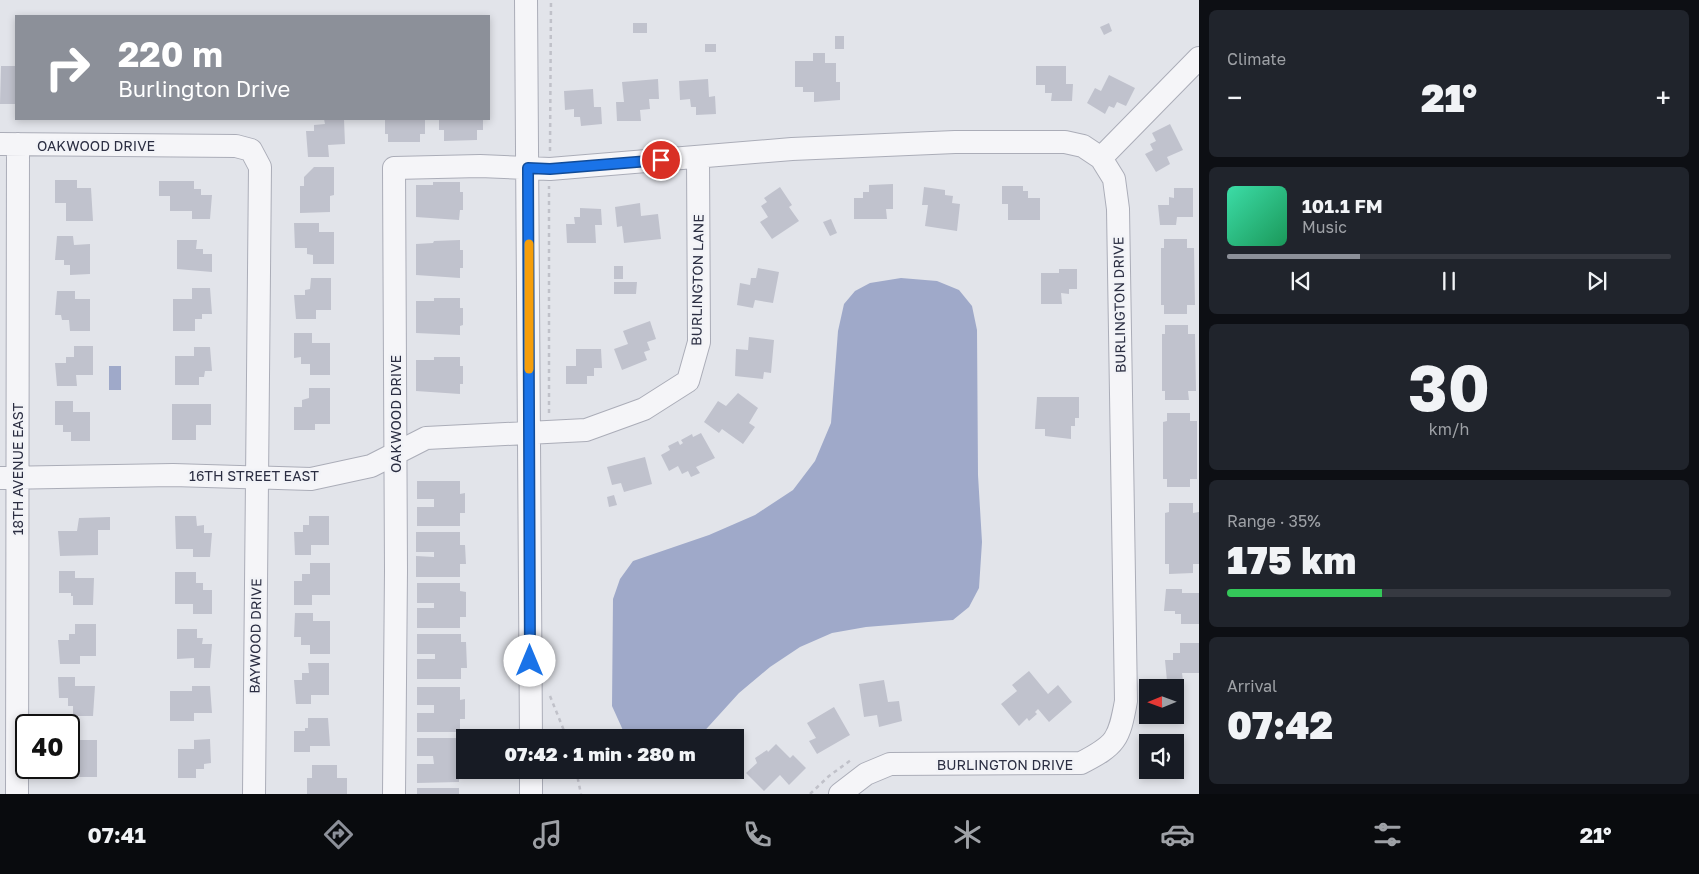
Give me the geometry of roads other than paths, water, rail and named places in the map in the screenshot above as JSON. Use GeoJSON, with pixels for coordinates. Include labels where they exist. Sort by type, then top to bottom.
{"type":"FeatureCollection","features":[{"type":"Feature","properties":{"kind":"street"},"geometry":{"type":"LineString","coordinates":[[526,10],[539,168],[539,431],[531,729]]}},
{"type":"Feature","properties":{"kind":"street"},"geometry":{"type":"LineString","coordinates":[[1101,158],[1199,58]]}},
{"type":"Feature","properties":{"kind":"street","name":"BURLINGTON DRIVE"},"geometry":{"type":"LineString","coordinates":[[539,168],[792,149],[955,142],[1065,142],[1083,146],[1101,158],[1114,179],[1118,209],[1126,701],[1120,731],[1105,750],[1081,763],[890,764],[866,774],[840,794]]}},
{"type":"Feature","properties":{"kind":"street","name":"OAKWOOD DRIVE"},"geometry":{"type":"LineString","coordinates":[[9,144],[236,146],[251,150],[260,167],[257,477]]}},
{"type":"Feature","properties":{"kind":"street","name":"18TH AVENUE EAST"},"geometry":{"type":"LineString","coordinates":[[9,144],[8,478],[17,794]]}},
{"type":"Feature","properties":{"kind":"street","name":"BURLINGTON LANE"},"geometry":{"type":"LineString","coordinates":[[539,431],[586,430],[644,409],[688,381],[699,342],[698,157]]}},
{"type":"Feature","properties":{"kind":"street","name":"OAKWOOD DRIVE"},"geometry":{"type":"LineString","coordinates":[[394,794],[394,168],[539,168]]}},
{"type":"Feature","properties":{"kind":"street","name":"16TH STREET EAST"},"geometry":{"type":"LineString","coordinates":[[8,478],[174,475],[311,479],[371,466],[426,438],[539,431]]}},
{"type":"Feature","properties":{"kind":"street","name":"BAYWOOD DRIVE"},"geometry":{"type":"LineString","coordinates":[[254,794],[257,477]]}},
{"type":"Feature","properties":{"kind":"street"},"geometry":{"type":"LineString","coordinates":[[531,779],[531,794]]}},
{"type":"Feature","properties":{"kind":"water"},"geometry":{"type":"Polygon","coordinates":[[[901,278],[937,281],[959,290],[972,306],[977,330],[978,475],[982,542],[979,588],[969,607],[953,620],[866,627],[832,633],[800,647],[770,667],[739,693],[706,729],[622,729],[612,706],[613,599],[620,579],[633,561],[709,535],[755,515],[793,490],[815,461],[831,423],[838,331],[844,304],[855,291],[870,283],[901,278]]]}},
{"type":"Feature","properties":{"kind":"water"},"geometry":{"type":"Polygon","coordinates":[[[109,366],[121,366],[121,390],[109,390],[109,366]]]}}]}
